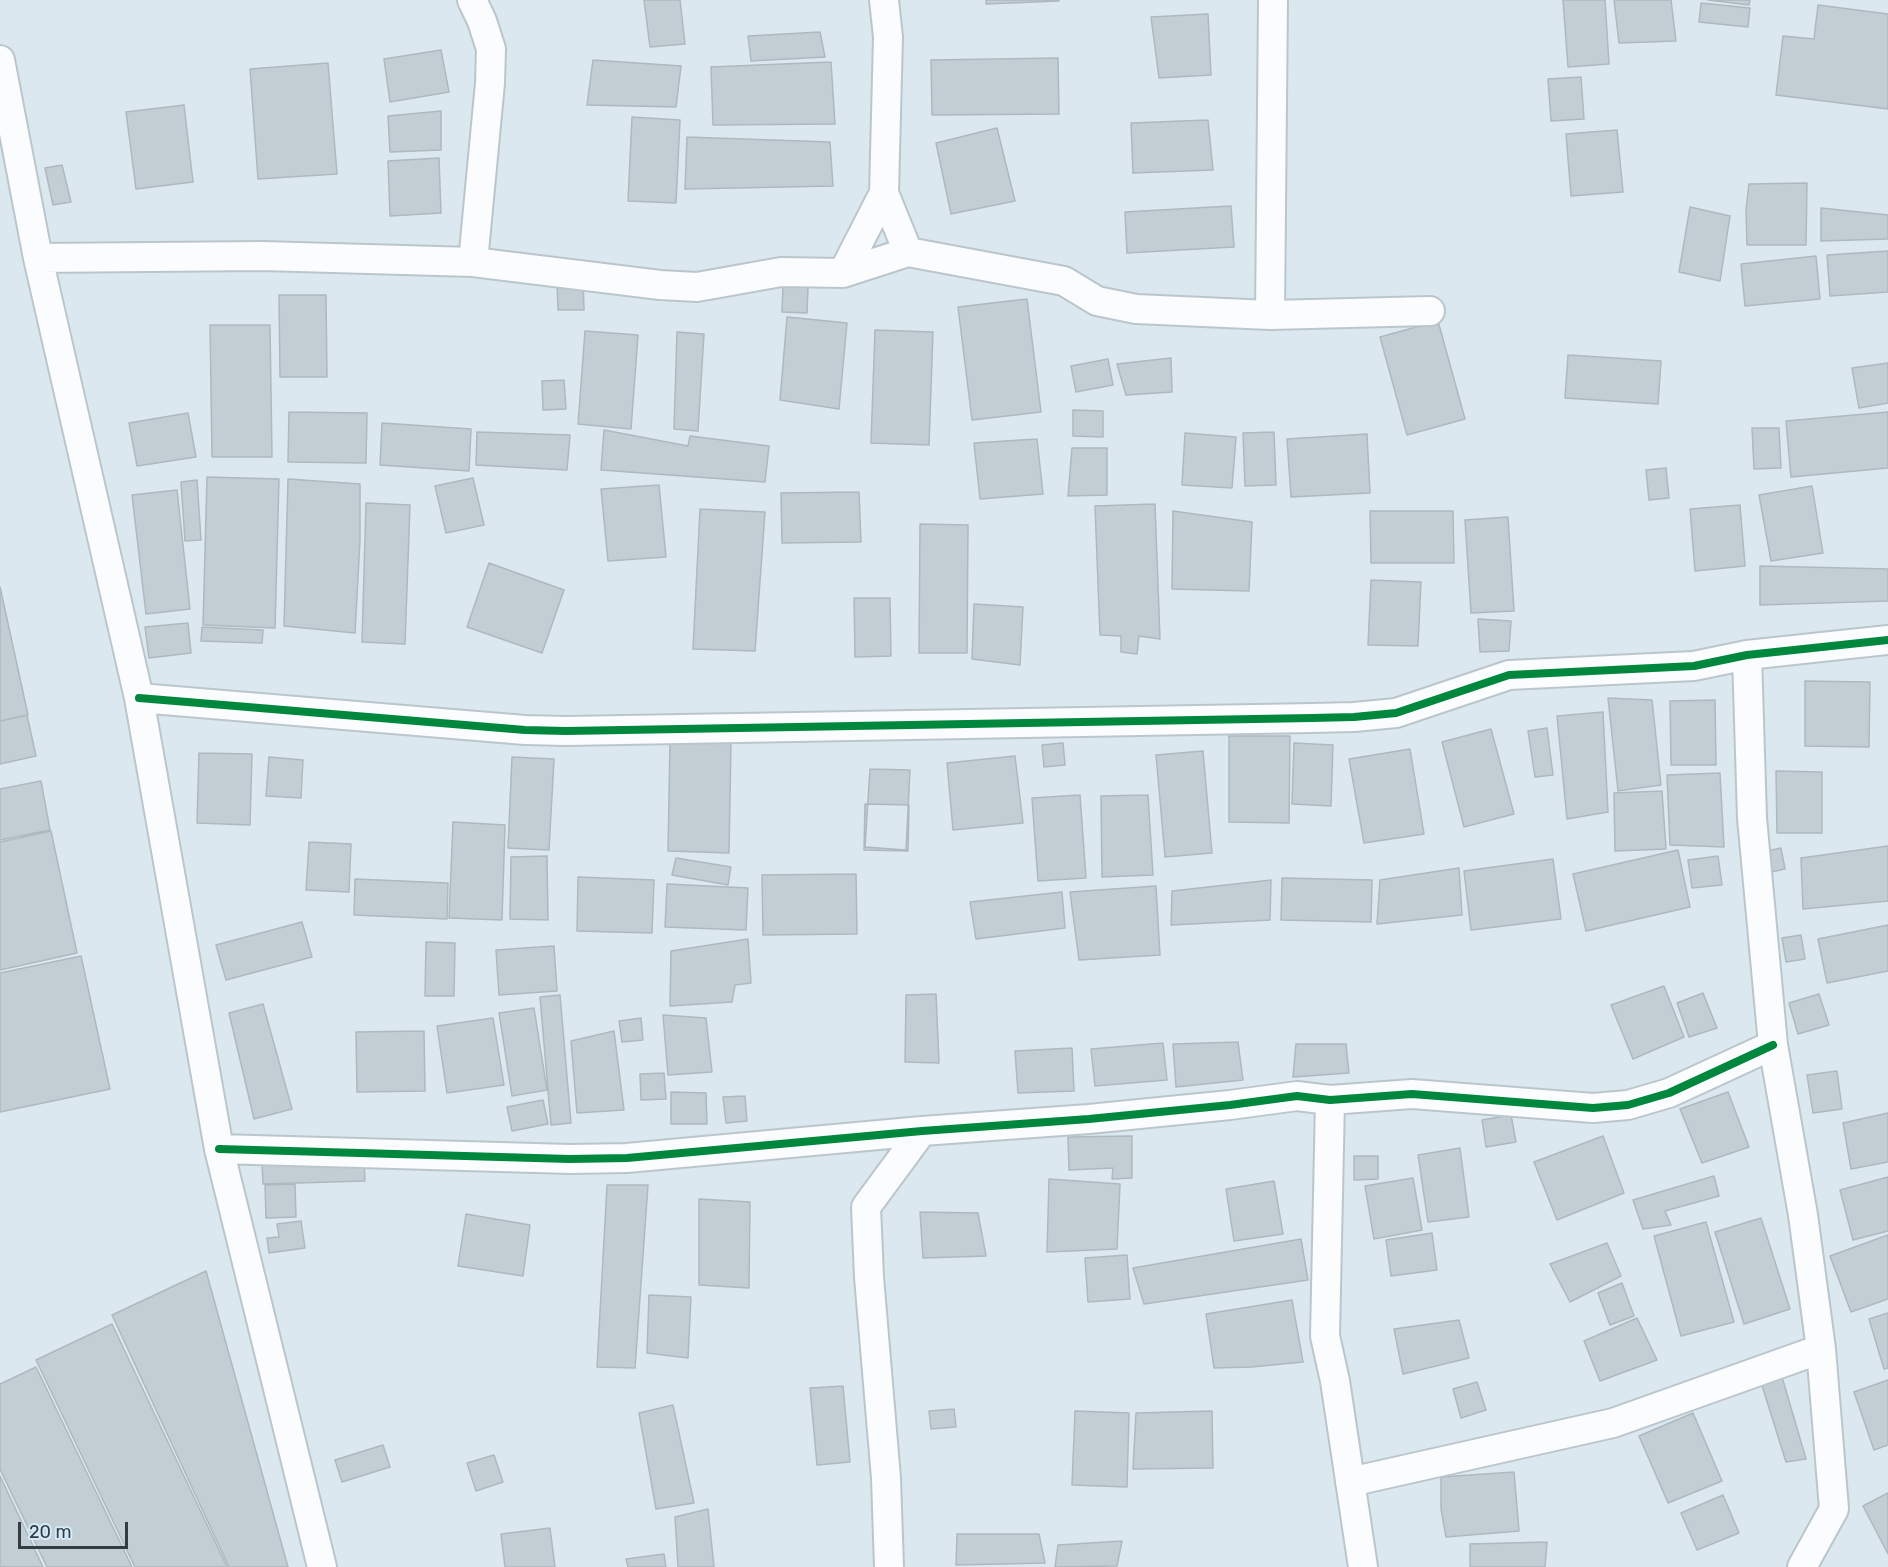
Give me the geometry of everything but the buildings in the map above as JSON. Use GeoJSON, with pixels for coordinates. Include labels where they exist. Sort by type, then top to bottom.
{"type":"FeatureCollection","features":[{"type":"Feature","properties":{"kind":"street"},"geometry":{"type":"LineString","coordinates":[[472,0],[491,49],[490,83],[473,262]]}},
{"type":"Feature","properties":{"kind":"street"},"geometry":{"type":"LineString","coordinates":[[884,0],[888,37],[884,193],[908,252]]}},
{"type":"Feature","properties":{"kind":"street"},"geometry":{"type":"LineString","coordinates":[[1270,315],[1273,0]]}},
{"type":"Feature","properties":{"kind":"street"},"geometry":{"type":"LineString","coordinates":[[0,60],[38,258],[139,698],[219,1149],[322,1567]]}},
{"type":"Feature","properties":{"kind":"street"},"geometry":{"type":"LineString","coordinates":[[843,273],[884,193]]}},
{"type":"Feature","properties":{"kind":"street"},"geometry":{"type":"LineString","coordinates":[[38,258],[263,256],[473,262],[660,285],[697,287],[781,272],[843,273],[908,252],[1064,281],[1097,301],[1137,309],[1270,315],[1430,311]]}},
{"type":"Feature","properties":{"kind":"street"},"geometry":{"type":"LineString","coordinates":[[139,698],[536,731],[1354,717],[1396,712],[1509,675],[1694,666],[1747,654],[1888,640]]}},
{"type":"Feature","properties":{"kind":"street"},"geometry":{"type":"LineString","coordinates":[[1747,654],[1752,818],[1773,1045],[1803,1215],[1821,1349],[1834,1509],[1802,1567]]}},
{"type":"Feature","properties":{"kind":"street"},"geometry":{"type":"LineString","coordinates":[[219,1149],[570,1160],[627,1158],[922,1131],[1089,1119],[1297,1096],[1330,1100],[1412,1094],[1593,1108],[1628,1105],[1669,1093],[1773,1045]]}},
{"type":"Feature","properties":{"kind":"street"},"geometry":{"type":"LineString","coordinates":[[1330,1100],[1325,1336],[1335,1381],[1363,1567]]}},
{"type":"Feature","properties":{"kind":"street"},"geometry":{"type":"LineString","coordinates":[[889,1567],[886,1478],[869,1277],[867,1207],[922,1131]]}},
{"type":"Feature","properties":{"kind":"street"},"geometry":{"type":"LineString","coordinates":[[1350,1482],[1613,1423],[1821,1349]]}},
{"type":"Feature","properties":{"kind":"cycle path"},"geometry":{"type":"LineString","coordinates":[[139,698],[525,730],[566,731],[1354,717],[1396,713],[1509,675],[1694,666],[1747,655],[1888,640]]}},
{"type":"Feature","properties":{"kind":"cycle path"},"geometry":{"type":"LineString","coordinates":[[219,1149],[570,1159],[627,1158],[922,1131],[1089,1119],[1297,1096],[1330,1100],[1412,1094],[1593,1108],[1628,1105],[1669,1093],[1773,1045]]}}]}
